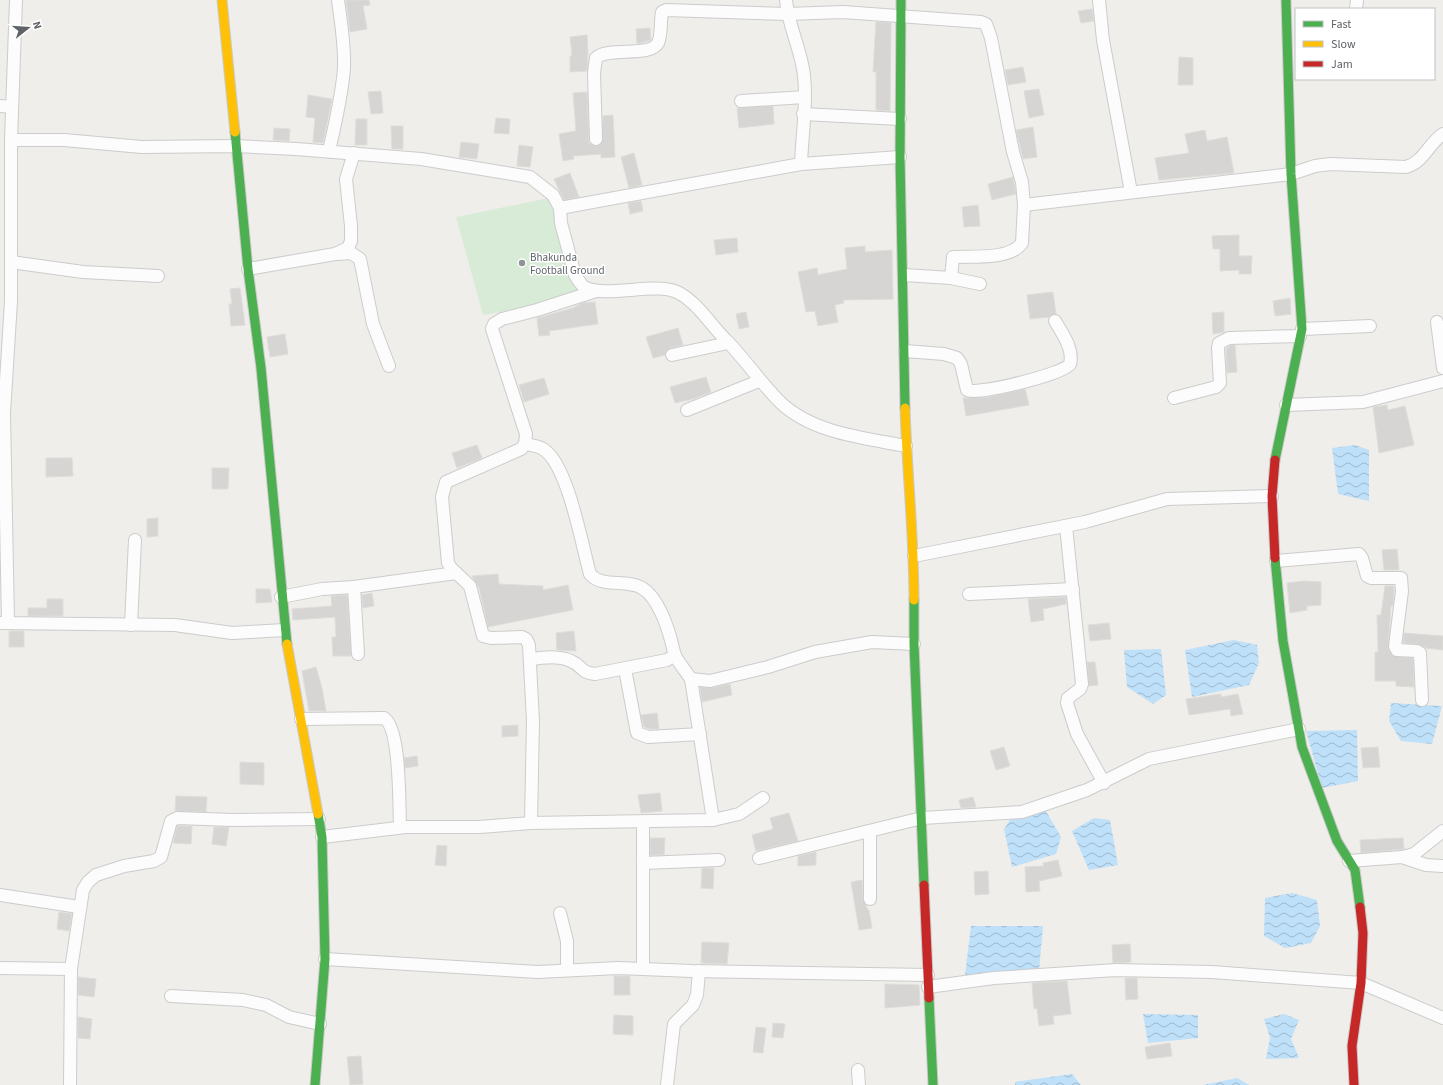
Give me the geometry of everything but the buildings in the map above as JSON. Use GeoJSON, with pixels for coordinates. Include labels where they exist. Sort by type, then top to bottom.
{"type":"FeatureCollection","features":[{"type":"Feature","properties":{"kind":"street"},"geometry":{"type":"LineString","coordinates":[[16,0],[6,107],[11,140],[11,300],[2,413],[4,622],[175,625],[232,633],[284,630]]}},
{"type":"Feature","properties":{"kind":"street"},"geometry":{"type":"LineString","coordinates":[[222,0],[248,270],[261,368],[284,630],[322,837],[324,959],[315,1085]]}},
{"type":"Feature","properties":{"kind":"street"},"geometry":{"type":"LineString","coordinates":[[329,151],[341,95],[344,68],[344,43],[338,0]]}},
{"type":"Feature","properties":{"kind":"street"},"geometry":{"type":"LineString","coordinates":[[786,0],[787,14],[804,69],[805,97],[800,164]]}},
{"type":"Feature","properties":{"kind":"street"},"geometry":{"type":"LineString","coordinates":[[901,0],[900,157],[904,275],[906,446],[914,556],[914,644],[933,1085]]}},
{"type":"Feature","properties":{"kind":"street"},"geometry":{"type":"LineString","coordinates":[[1099,0],[1103,40],[1131,192]]}},
{"type":"Feature","properties":{"kind":"street"},"geometry":{"type":"LineString","coordinates":[[1286,0],[1291,174],[1301,333],[1276,450],[1272,496],[1276,561],[1283,641],[1302,747],[1337,841],[1355,870],[1363,933],[1361,983],[1352,1046],[1354,1085]]}},
{"type":"Feature","properties":{"kind":"street"},"geometry":{"type":"LineString","coordinates":[[596,139],[594,73],[596,58],[604,53],[627,52],[651,48],[657,45],[659,40],[662,12],[666,10],[787,14],[843,12],[981,22],[986,24],[991,38],[1013,152],[1022,182],[1024,205],[1022,243],[1015,251],[1004,254],[952,257],[951,278]]}},
{"type":"Feature","properties":{"kind":"street"},"geometry":{"type":"LineString","coordinates":[[741,101],[805,97]]}},
{"type":"Feature","properties":{"kind":"street"},"geometry":{"type":"LineString","coordinates":[[803,114],[900,119]]}},
{"type":"Feature","properties":{"kind":"street"},"geometry":{"type":"LineString","coordinates":[[1024,205],[1291,174],[1316,166],[1330,164],[1411,166],[1415,164],[1435,139],[1443,134]]}},
{"type":"Feature","properties":{"kind":"street"},"geometry":{"type":"LineString","coordinates":[[11,140],[64,140],[142,147],[236,146],[329,151],[421,159],[530,177],[553,195],[560,208],[561,223],[575,274],[579,282],[586,288],[598,290],[662,289],[678,292],[703,314],[759,381],[781,403],[810,423],[845,433],[906,446]]}},
{"type":"Feature","properties":{"kind":"street"},"geometry":{"type":"LineString","coordinates":[[334,254],[348,248],[351,241],[346,179],[354,153]]}},
{"type":"Feature","properties":{"kind":"street"},"geometry":{"type":"LineString","coordinates":[[560,208],[800,164],[900,157]]}},
{"type":"Feature","properties":{"kind":"street"},"geometry":{"type":"LineString","coordinates":[[248,270],[334,254],[351,253],[360,258],[373,324],[389,366]]}},
{"type":"Feature","properties":{"kind":"street"},"geometry":{"type":"LineString","coordinates":[[11,262],[83,272],[158,276]]}},
{"type":"Feature","properties":{"kind":"street"},"geometry":{"type":"LineString","coordinates":[[904,275],[951,278],[980,284]]}},
{"type":"Feature","properties":{"kind":"street"},"geometry":{"type":"LineString","coordinates":[[531,823],[532,721],[529,645],[526,639],[483,636],[470,586],[448,563],[442,513],[442,497],[446,482],[521,449],[525,444],[526,434],[492,330],[494,324],[502,319],[537,310],[598,290]]}},
{"type":"Feature","properties":{"kind":"street"},"geometry":{"type":"LineString","coordinates":[[905,351],[952,356],[961,364],[967,390],[970,392],[985,391],[1064,370],[1069,366],[1069,349],[1055,321]]}},
{"type":"Feature","properties":{"kind":"street"},"geometry":{"type":"LineString","coordinates":[[1436,322],[1443,368]]}},
{"type":"Feature","properties":{"kind":"street"},"geometry":{"type":"LineString","coordinates":[[1174,398],[1216,387],[1220,383],[1218,348],[1219,343],[1223,340],[1229,338],[1370,326]]}},
{"type":"Feature","properties":{"kind":"street"},"geometry":{"type":"LineString","coordinates":[[672,355],[728,343]]}},
{"type":"Feature","properties":{"kind":"street"},"geometry":{"type":"LineString","coordinates":[[687,410],[759,381]]}},
{"type":"Feature","properties":{"kind":"street"},"geometry":{"type":"LineString","coordinates":[[1286,405],[1363,402],[1443,381]]}},
{"type":"Feature","properties":{"kind":"street"},"geometry":{"type":"LineString","coordinates":[[525,444],[543,449],[550,455],[557,466],[570,499],[590,574],[594,579],[601,581],[629,584],[643,588],[651,595],[665,620],[675,655],[691,679],[713,820]]}},
{"type":"Feature","properties":{"kind":"street"},"geometry":{"type":"LineString","coordinates":[[914,556],[1084,522],[1167,499],[1272,496]]}},
{"type":"Feature","properties":{"kind":"street"},"geometry":{"type":"LineString","coordinates":[[1066,526],[1082,684],[1080,689],[1068,698],[1067,703],[1077,734],[1104,783]]}},
{"type":"Feature","properties":{"kind":"street"},"geometry":{"type":"LineString","coordinates":[[131,625],[135,540]]}},
{"type":"Feature","properties":{"kind":"street"},"geometry":{"type":"LineString","coordinates":[[1276,561],[1359,554],[1362,558],[1367,576],[1371,578],[1401,578],[1402,591],[1395,646],[1397,650],[1417,651],[1420,653],[1422,700]]}},
{"type":"Feature","properties":{"kind":"street"},"geometry":{"type":"LineString","coordinates":[[281,597],[322,589],[354,587],[456,573]]}},
{"type":"Feature","properties":{"kind":"street"},"geometry":{"type":"LineString","coordinates":[[354,587],[358,654]]}},
{"type":"Feature","properties":{"kind":"street"},"geometry":{"type":"LineString","coordinates":[[969,594],[1073,590]]}},
{"type":"Feature","properties":{"kind":"street"},"geometry":{"type":"LineString","coordinates":[[691,679],[710,681],[768,667],[815,652],[872,642],[914,644]]}},
{"type":"Feature","properties":{"kind":"street"},"geometry":{"type":"LineString","coordinates":[[530,659],[565,659],[572,661],[584,673],[590,673],[625,669],[667,660],[675,655]]}},
{"type":"Feature","properties":{"kind":"street"},"geometry":{"type":"LineString","coordinates":[[625,669],[636,733],[648,737],[700,734]]}},
{"type":"Feature","properties":{"kind":"street"},"geometry":{"type":"LineString","coordinates":[[300,719],[384,718],[387,720],[393,732],[395,745],[400,827]]}},
{"type":"Feature","properties":{"kind":"street"},"geometry":{"type":"LineString","coordinates":[[759,858],[922,818],[1022,812],[1087,790],[1149,760],[1299,729]]}},
{"type":"Feature","properties":{"kind":"street"},"geometry":{"type":"LineString","coordinates":[[322,837],[400,827],[479,827],[531,823],[713,820],[739,814],[763,798]]}},
{"type":"Feature","properties":{"kind":"street"},"geometry":{"type":"LineString","coordinates":[[70,1085],[71,969],[79,907],[83,890],[88,882],[96,875],[124,866],[154,861],[161,857],[171,822],[177,818],[233,820],[319,819]]}},
{"type":"Feature","properties":{"kind":"street"},"geometry":{"type":"LineString","coordinates":[[643,968],[644,822]]}},
{"type":"Feature","properties":{"kind":"street"},"geometry":{"type":"LineString","coordinates":[[870,830],[870,899]]}},
{"type":"Feature","properties":{"kind":"street"},"geometry":{"type":"LineString","coordinates":[[1350,861],[1402,857],[1414,854],[1443,831]]}},
{"type":"Feature","properties":{"kind":"street"},"geometry":{"type":"LineString","coordinates":[[1402,857],[1426,865],[1443,866]]}},
{"type":"Feature","properties":{"kind":"street"},"geometry":{"type":"LineString","coordinates":[[643,863],[719,860]]}},
{"type":"Feature","properties":{"kind":"street"},"geometry":{"type":"LineString","coordinates":[[0,895],[79,907]]}},
{"type":"Feature","properties":{"kind":"street"},"geometry":{"type":"LineString","coordinates":[[560,913],[567,941],[567,970]]}},
{"type":"Feature","properties":{"kind":"street"},"geometry":{"type":"LineString","coordinates":[[324,959],[538,972],[643,968],[928,981],[1116,970],[1212,972],[1361,983],[1443,1018]]}},
{"type":"Feature","properties":{"kind":"street"},"geometry":{"type":"LineString","coordinates":[[0,968],[71,969]]}},
{"type":"Feature","properties":{"kind":"street"},"geometry":{"type":"LineString","coordinates":[[667,1085],[674,1024],[693,1005],[697,995],[699,971]]}},
{"type":"Feature","properties":{"kind":"street"},"geometry":{"type":"LineString","coordinates":[[171,996],[244,1000],[266,1005],[289,1016],[320,1024]]}},
{"type":"Feature","properties":{"kind":"street"},"geometry":{"type":"LineString","coordinates":[[858,1070],[859,1085]]}},
{"type":"Feature","properties":{"kind":"green space","name":"Bhakunda Football Ground"},"geometry":{"type":"Polygon","coordinates":[[[549,198],[582,287],[563,298],[536,306],[483,315],[456,217],[549,198]]]}},
{"type":"Feature","properties":{"kind":"water"},"geometry":{"type":"Polygon","coordinates":[[[1355,445],[1369,450],[1369,501],[1338,494],[1332,448],[1355,445]]]}},
{"type":"Feature","properties":{"kind":"water"},"geometry":{"type":"Polygon","coordinates":[[[1234,640],[1257,645],[1259,663],[1249,685],[1192,697],[1185,650],[1234,640]]]}},
{"type":"Feature","properties":{"kind":"water"},"geometry":{"type":"Polygon","coordinates":[[[1161,649],[1166,695],[1153,704],[1127,687],[1124,650],[1161,649]]]}},
{"type":"Feature","properties":{"kind":"water"},"geometry":{"type":"Polygon","coordinates":[[[1391,703],[1442,706],[1432,744],[1401,741],[1389,721],[1391,703]]]}},
{"type":"Feature","properties":{"kind":"water"},"geometry":{"type":"Polygon","coordinates":[[[1357,730],[1358,781],[1322,788],[1306,731],[1357,730]]]}},
{"type":"Feature","properties":{"kind":"water"},"geometry":{"type":"Polygon","coordinates":[[[1043,806],[1061,837],[1056,854],[1012,867],[1004,829],[1016,811],[1043,806]]]}},
{"type":"Feature","properties":{"kind":"water"},"geometry":{"type":"Polygon","coordinates":[[[1094,818],[1110,820],[1118,865],[1089,870],[1072,831],[1094,818]]]}},
{"type":"Feature","properties":{"kind":"water"},"geometry":{"type":"Polygon","coordinates":[[[1292,893],[1317,900],[1320,926],[1311,943],[1285,948],[1264,936],[1265,898],[1292,893]]]}},
{"type":"Feature","properties":{"kind":"water"},"geometry":{"type":"Polygon","coordinates":[[[971,926],[1043,926],[1039,971],[965,975],[971,926]]]}},
{"type":"Feature","properties":{"kind":"water"},"geometry":{"type":"Polygon","coordinates":[[[1143,1014],[1198,1015],[1198,1038],[1148,1043],[1143,1014]]]}},
{"type":"Feature","properties":{"kind":"water"},"geometry":{"type":"Polygon","coordinates":[[[1284,1014],[1299,1020],[1291,1039],[1299,1058],[1266,1059],[1270,1038],[1264,1019],[1284,1014]]]}},
{"type":"Feature","properties":{"kind":"water"},"geometry":{"type":"Polygon","coordinates":[[[1072,1074],[1081,1085],[1015,1085],[1015,1082],[1072,1074]]]}},
{"type":"Feature","properties":{"kind":"water"},"geometry":{"type":"Polygon","coordinates":[[[1237,1078],[1249,1085],[1203,1085],[1237,1078]]]}},
{"type":"Feature","properties":{"kind":"traffic: fast"},"geometry":{"type":"LineString","coordinates":[[901,0],[900,157],[905,408]]}},
{"type":"Feature","properties":{"kind":"traffic: fast"},"geometry":{"type":"LineString","coordinates":[[1275,460],[1302,329],[1291,174],[1286,0]]}},
{"type":"Feature","properties":{"kind":"traffic: fast"},"geometry":{"type":"LineString","coordinates":[[235,132],[248,269],[261,368],[287,644]]}},
{"type":"Feature","properties":{"kind":"traffic: fast"},"geometry":{"type":"LineString","coordinates":[[1275,558],[1283,641],[1302,747],[1337,841],[1355,870],[1360,907]]}},
{"type":"Feature","properties":{"kind":"traffic: fast"},"geometry":{"type":"LineString","coordinates":[[914,600],[914,644],[924,885]]}},
{"type":"Feature","properties":{"kind":"traffic: fast"},"geometry":{"type":"LineString","coordinates":[[315,1085],[325,959],[322,837],[318,814]]}},
{"type":"Feature","properties":{"kind":"traffic: fast"},"geometry":{"type":"LineString","coordinates":[[929,998],[933,1085]]}},
{"type":"Feature","properties":{"kind":"traffic: slow"},"geometry":{"type":"LineString","coordinates":[[222,0],[235,132]]}},
{"type":"Feature","properties":{"kind":"traffic: slow"},"geometry":{"type":"LineString","coordinates":[[905,408],[913,552],[914,600]]}},
{"type":"Feature","properties":{"kind":"traffic: slow"},"geometry":{"type":"LineString","coordinates":[[287,644],[318,814]]}},
{"type":"Feature","properties":{"kind":"traffic: jam"},"geometry":{"type":"LineString","coordinates":[[1275,460],[1272,496],[1275,558]]}},
{"type":"Feature","properties":{"kind":"traffic: jam"},"geometry":{"type":"LineString","coordinates":[[924,885],[929,998]]}},
{"type":"Feature","properties":{"kind":"traffic: jam"},"geometry":{"type":"LineString","coordinates":[[1354,1085],[1352,1046],[1361,983],[1363,933],[1360,907]]}},
{"type":"Feature","properties":{"kind":"place","name":"Bhakunda Football Ground"},"geometry":{"type":"Point","coordinates":[522,263]}}]}
